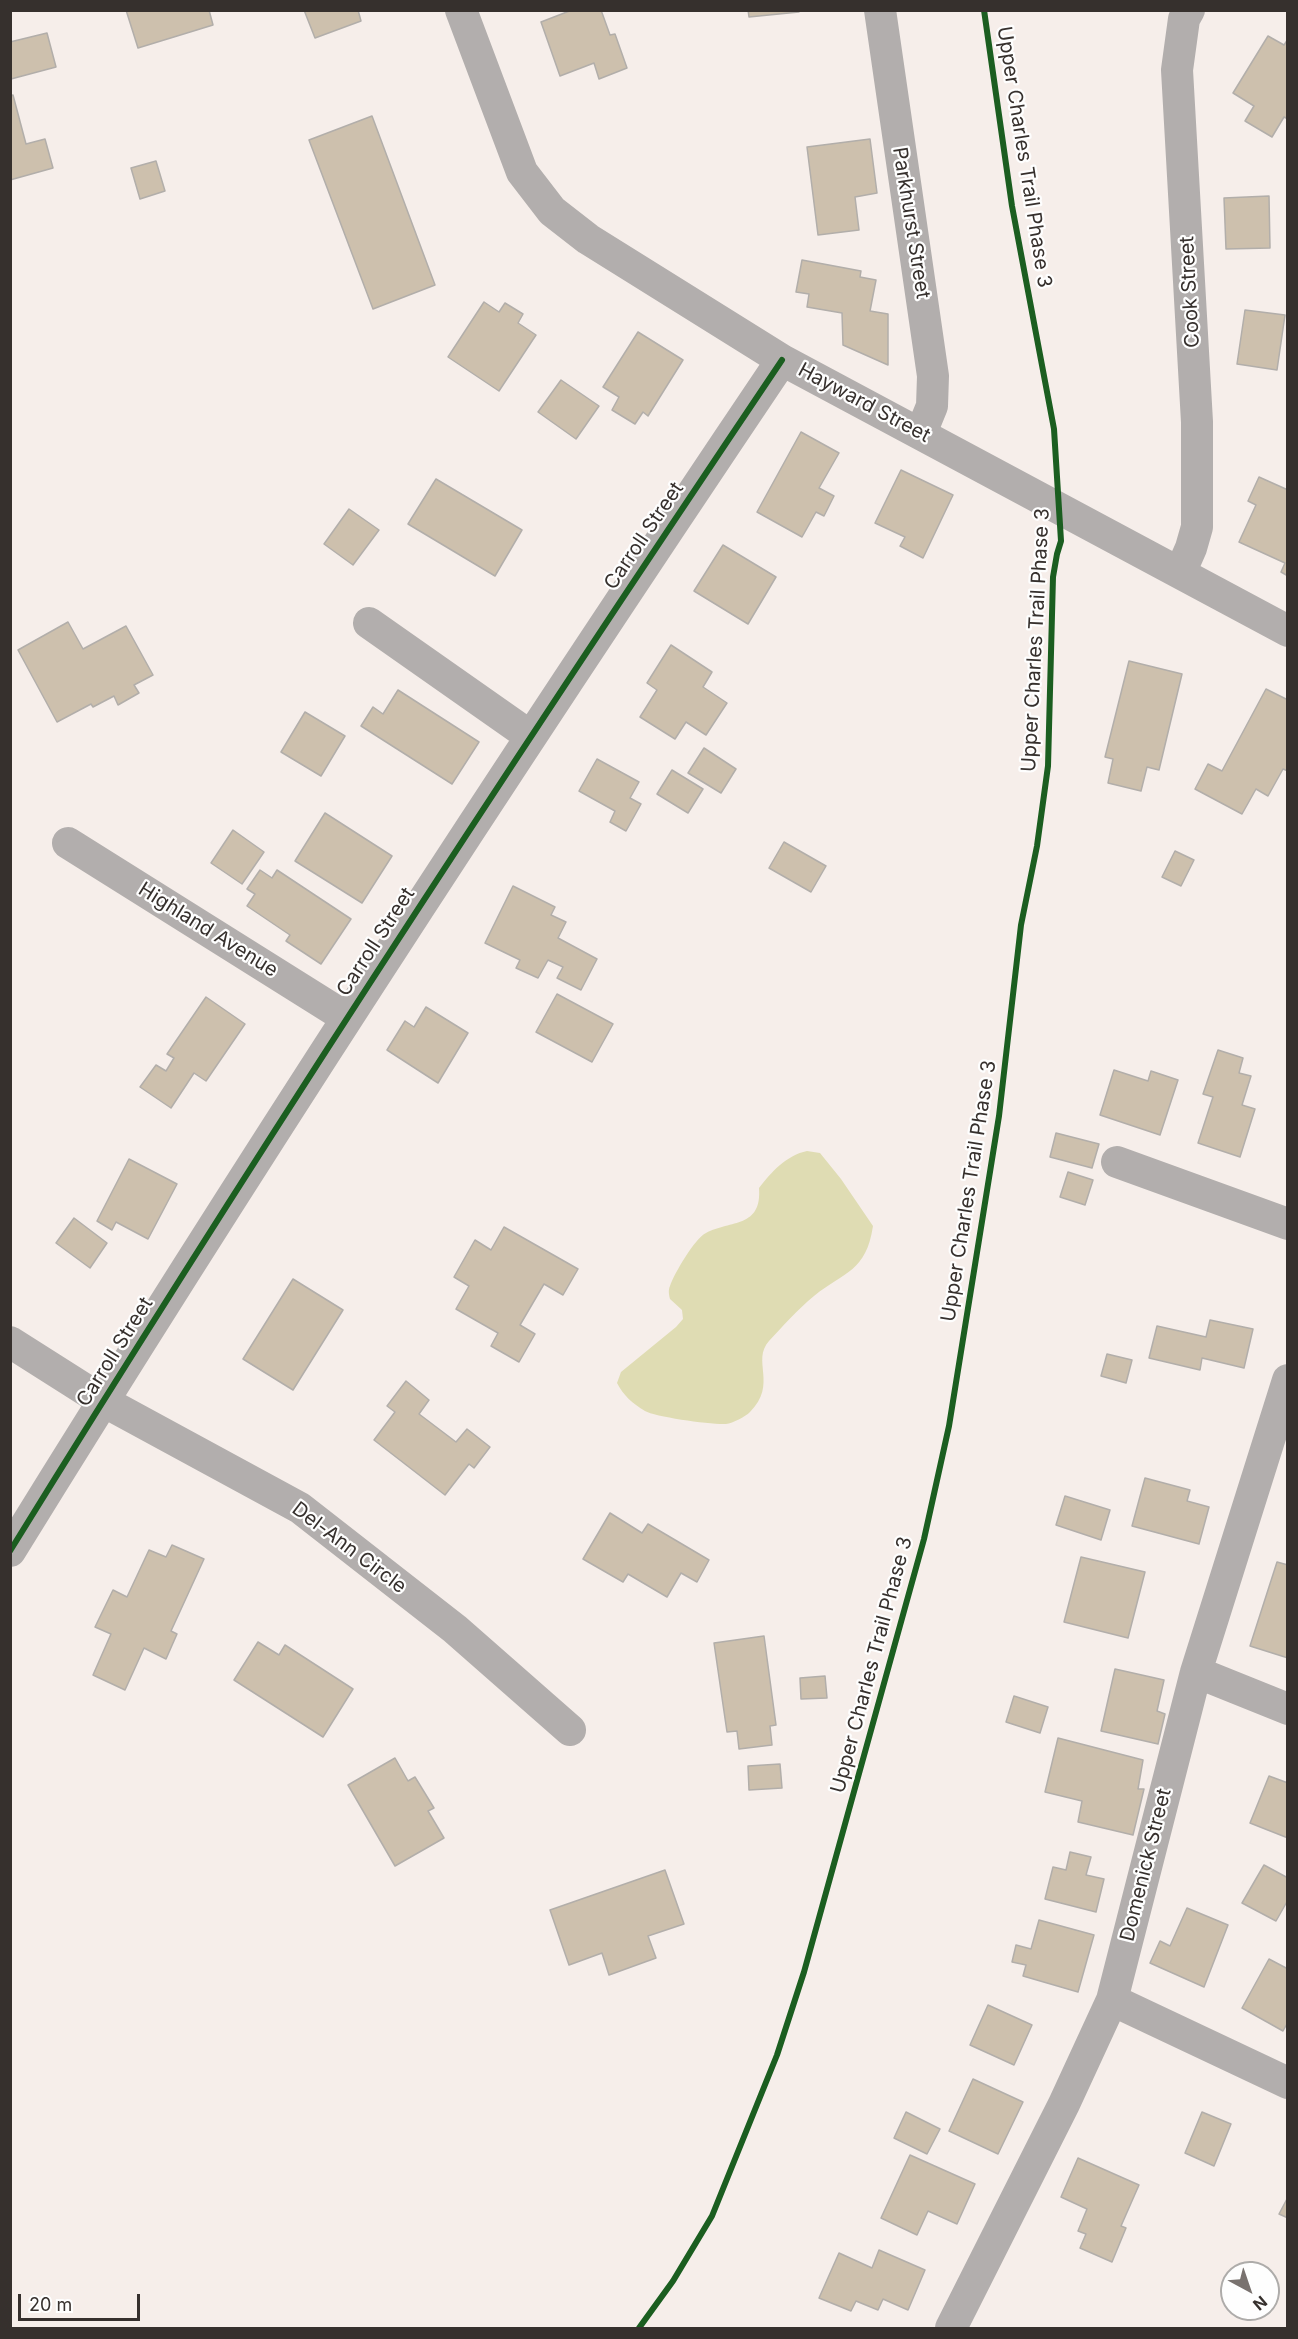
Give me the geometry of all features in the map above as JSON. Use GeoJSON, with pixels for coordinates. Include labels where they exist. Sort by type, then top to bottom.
{"type":"FeatureCollection","features":[{"type":"Feature","properties":{"kind":"street","name":"Hayward Street"},"geometry":{"type":"LineString","coordinates":[[461,10],[522,172],[552,211],[588,239],[782,360],[1287,631]]}},
{"type":"Feature","properties":{"kind":"street","name":"Parkhurst Street"},"geometry":{"type":"LineString","coordinates":[[880,10],[933,376],[932,406],[921,433]]}},
{"type":"Feature","properties":{"kind":"street","name":"Cook Street"},"geometry":{"type":"LineString","coordinates":[[1180,573],[1195,537],[1198,474],[1197,410],[1177,70],[1184,19],[1189,10]]}},
{"type":"Feature","properties":{"kind":"street","name":"Carroll Street"},"geometry":{"type":"LineString","coordinates":[[10,1551],[347,1018],[530,736],[782,360]]}},
{"type":"Feature","properties":{"kind":"street"},"geometry":{"type":"LineString","coordinates":[[369,623],[530,736]]}},
{"type":"Feature","properties":{"kind":"street","name":"Highland Avenue"},"geometry":{"type":"LineString","coordinates":[[68,843],[347,1018]]}},
{"type":"Feature","properties":{"kind":"street"},"geometry":{"type":"LineString","coordinates":[[1117,1162],[1287,1224]]}},
{"type":"Feature","properties":{"kind":"street","name":"Del-Ann Circle"},"geometry":{"type":"LineString","coordinates":[[10,1342],[103,1401],[300,1508],[455,1629],[570,1730]]}},
{"type":"Feature","properties":{"kind":"street","name":"Domenick Street"},"geometry":{"type":"LineString","coordinates":[[951,2328],[1064,2104],[1112,2000],[1196,1672],[1287,1380]]}},
{"type":"Feature","properties":{"kind":"street"},"geometry":{"type":"LineString","coordinates":[[1196,1672],[1287,1709]]}},
{"type":"Feature","properties":{"kind":"street"},"geometry":{"type":"LineString","coordinates":[[1112,2000],[1287,2083]]}},
{"type":"Feature","properties":{"kind":"shaded area"},"geometry":{"type":"Polygon","coordinates":[[[807,1151],[820,1153],[873,1226],[865,1253],[852,1269],[808,1301],[769,1341],[762,1357],[764,1383],[762,1392],[758,1402],[745,1416],[729,1423],[719,1424],[672,1418],[645,1411],[625,1395],[617,1383],[621,1372],[683,1319],[682,1310],[670,1299],[669,1288],[685,1257],[701,1236],[743,1221],[750,1216],[756,1210],[759,1201],[759,1188],[769,1176],[786,1160],[807,1151]]]}},
{"type":"Feature","properties":{"kind":"building"},"geometry":{"type":"Polygon","coordinates":[[[126,10],[209,10],[213,25],[138,48],[126,10]]]}},
{"type":"Feature","properties":{"kind":"building"},"geometry":{"type":"Polygon","coordinates":[[[304,10],[358,10],[361,21],[315,38],[304,10]]]}},
{"type":"Feature","properties":{"kind":"building"},"geometry":{"type":"Polygon","coordinates":[[[572,10],[601,10],[610,35],[615,34],[627,68],[599,79],[594,63],[560,76],[541,22],[572,10]]]}},
{"type":"Feature","properties":{"kind":"building"},"geometry":{"type":"Polygon","coordinates":[[[748,10],[799,10],[799,12],[749,17],[748,10]]]}},
{"type":"Feature","properties":{"kind":"building"},"geometry":{"type":"Polygon","coordinates":[[[47,33],[56,67],[11,79],[10,42],[47,33]]]}},
{"type":"Feature","properties":{"kind":"building"},"geometry":{"type":"Polygon","coordinates":[[[1268,36],[1284,45],[1288,39],[1288,119],[1284,117],[1272,137],[1245,121],[1254,106],[1233,93],[1268,36]]]}},
{"type":"Feature","properties":{"kind":"building"},"geometry":{"type":"Polygon","coordinates":[[[13,95],[26,144],[45,139],[53,168],[10,180],[10,96],[13,95]]]}},
{"type":"Feature","properties":{"kind":"building"},"geometry":{"type":"Polygon","coordinates":[[[372,116],[435,285],[373,309],[309,140],[372,116]]]}},
{"type":"Feature","properties":{"kind":"building"},"geometry":{"type":"Polygon","coordinates":[[[870,139],[877,193],[855,197],[859,230],[818,235],[807,147],[870,139]]]}},
{"type":"Feature","properties":{"kind":"building"},"geometry":{"type":"Polygon","coordinates":[[[156,161],[165,191],[140,199],[131,168],[156,161]]]}},
{"type":"Feature","properties":{"kind":"building"},"geometry":{"type":"Polygon","coordinates":[[[1269,196],[1270,248],[1226,249],[1224,198],[1269,196]]]}},
{"type":"Feature","properties":{"kind":"building"},"geometry":{"type":"Polygon","coordinates":[[[802,260],[861,271],[860,277],[876,280],[870,311],[888,314],[888,365],[843,345],[842,313],[807,307],[809,294],[796,292],[802,260]]]}},
{"type":"Feature","properties":{"kind":"building"},"geometry":{"type":"Polygon","coordinates":[[[484,302],[499,312],[505,303],[523,314],[518,323],[536,335],[499,391],[448,357],[484,302]]]}},
{"type":"Feature","properties":{"kind":"building"},"geometry":{"type":"Polygon","coordinates":[[[1245,310],[1285,315],[1277,370],[1237,364],[1245,310]]]}},
{"type":"Feature","properties":{"kind":"building"},"geometry":{"type":"Polygon","coordinates":[[[638,332],[683,360],[648,416],[643,412],[635,424],[612,410],[619,397],[603,387],[638,332]]]}},
{"type":"Feature","properties":{"kind":"building"},"geometry":{"type":"Polygon","coordinates":[[[561,380],[599,406],[576,439],[538,412],[561,380]]]}},
{"type":"Feature","properties":{"kind":"building"},"geometry":{"type":"Polygon","coordinates":[[[801,432],[839,453],[819,488],[834,496],[824,516],[816,512],[802,537],[757,512],[801,432]]]}},
{"type":"Feature","properties":{"kind":"building"},"geometry":{"type":"Polygon","coordinates":[[[901,470],[953,495],[923,558],[900,546],[905,537],[875,523],[901,470]]]}},
{"type":"Feature","properties":{"kind":"building"},"geometry":{"type":"Polygon","coordinates":[[[1259,477],[1288,490],[1288,576],[1281,572],[1285,563],[1239,542],[1256,505],[1248,501],[1259,477]]]}},
{"type":"Feature","properties":{"kind":"building"},"geometry":{"type":"Polygon","coordinates":[[[436,479],[522,530],[495,576],[408,524],[436,479]]]}},
{"type":"Feature","properties":{"kind":"building"},"geometry":{"type":"Polygon","coordinates":[[[349,509],[379,530],[353,565],[324,544],[349,509]]]}},
{"type":"Feature","properties":{"kind":"building"},"geometry":{"type":"Polygon","coordinates":[[[723,545],[776,577],[748,624],[694,591],[723,545]]]}},
{"type":"Feature","properties":{"kind":"building"},"geometry":{"type":"Polygon","coordinates":[[[68,622],[83,649],[126,626],[153,675],[134,685],[139,693],[118,705],[114,696],[93,707],[91,704],[57,722],[18,650],[68,622]]]}},
{"type":"Feature","properties":{"kind":"building"},"geometry":{"type":"Polygon","coordinates":[[[671,645],[712,672],[703,687],[727,703],[706,735],[686,722],[675,739],[640,717],[657,690],[647,683],[671,645]]]}},
{"type":"Feature","properties":{"kind":"building"},"geometry":{"type":"Polygon","coordinates":[[[1129,661],[1182,674],[1159,770],[1147,767],[1141,791],[1108,783],[1113,759],[1105,757],[1129,661]]]}},
{"type":"Feature","properties":{"kind":"building"},"geometry":{"type":"Polygon","coordinates":[[[1266,689],[1288,700],[1288,771],[1283,769],[1268,796],[1256,789],[1242,814],[1195,789],[1208,764],[1222,771],[1266,689]]]}},
{"type":"Feature","properties":{"kind":"building"},"geometry":{"type":"Polygon","coordinates":[[[398,690],[479,742],[452,784],[361,726],[373,707],[383,714],[398,690]]]}},
{"type":"Feature","properties":{"kind":"building"},"geometry":{"type":"Polygon","coordinates":[[[305,712],[345,736],[321,776],[281,752],[305,712]]]}},
{"type":"Feature","properties":{"kind":"building"},"geometry":{"type":"Polygon","coordinates":[[[704,748],[736,769],[721,793],[688,773],[704,748]]]}},
{"type":"Feature","properties":{"kind":"building"},"geometry":{"type":"Polygon","coordinates":[[[597,759],[639,782],[630,798],[641,804],[626,831],[610,822],[615,811],[579,791],[597,759]]]}},
{"type":"Feature","properties":{"kind":"building"},"geometry":{"type":"Polygon","coordinates":[[[672,770],[703,789],[688,813],[657,794],[672,770]]]}},
{"type":"Feature","properties":{"kind":"building"},"geometry":{"type":"Polygon","coordinates":[[[325,813],[392,856],[362,903],[295,861],[325,813]]]}},
{"type":"Feature","properties":{"kind":"building"},"geometry":{"type":"Polygon","coordinates":[[[233,830],[264,852],[242,884],[211,863],[233,830]]]}},
{"type":"Feature","properties":{"kind":"building"},"geometry":{"type":"Polygon","coordinates":[[[784,842],[826,866],[811,892],[769,868],[784,842]]]}},
{"type":"Feature","properties":{"kind":"building"},"geometry":{"type":"Polygon","coordinates":[[[1175,851],[1194,860],[1181,886],[1162,877],[1175,851]]]}},
{"type":"Feature","properties":{"kind":"building"},"geometry":{"type":"Polygon","coordinates":[[[260,870],[272,878],[277,870],[351,919],[321,964],[286,941],[290,935],[247,906],[255,894],[247,889],[260,870]]]}},
{"type":"Feature","properties":{"kind":"building"},"geometry":{"type":"Polygon","coordinates":[[[513,886],[555,907],[551,915],[566,922],[558,938],[597,959],[581,990],[557,978],[563,967],[548,960],[538,978],[516,968],[520,960],[485,943],[513,886]]]}},
{"type":"Feature","properties":{"kind":"building"},"geometry":{"type":"Polygon","coordinates":[[[557,994],[613,1024],[592,1062],[536,1032],[557,994]]]}},
{"type":"Feature","properties":{"kind":"building"},"geometry":{"type":"Polygon","coordinates":[[[206,997],[245,1024],[206,1081],[194,1073],[171,1108],[140,1087],[156,1065],[166,1071],[174,1058],[167,1054],[206,997]]]}},
{"type":"Feature","properties":{"kind":"building"},"geometry":{"type":"Polygon","coordinates":[[[426,1007],[468,1033],[438,1083],[387,1050],[405,1021],[414,1027],[426,1007]]]}},
{"type":"Feature","properties":{"kind":"building"},"geometry":{"type":"Polygon","coordinates":[[[1218,1050],[1243,1058],[1239,1073],[1251,1076],[1242,1105],[1255,1109],[1240,1157],[1198,1143],[1213,1097],[1203,1094],[1218,1050]]]}},
{"type":"Feature","properties":{"kind":"building"},"geometry":{"type":"Polygon","coordinates":[[[1114,1070],[1148,1081],[1151,1071],[1178,1080],[1160,1135],[1100,1115],[1114,1070]]]}},
{"type":"Feature","properties":{"kind":"building"},"geometry":{"type":"Polygon","coordinates":[[[1056,1133],[1099,1144],[1092,1168],[1050,1157],[1056,1133]]]}},
{"type":"Feature","properties":{"kind":"building"},"geometry":{"type":"Polygon","coordinates":[[[129,1159],[177,1184],[148,1239],[116,1222],[112,1230],[97,1221],[129,1159]]]}},
{"type":"Feature","properties":{"kind":"building"},"geometry":{"type":"Polygon","coordinates":[[[1068,1172],[1093,1180],[1085,1205],[1060,1197],[1068,1172]]]}},
{"type":"Feature","properties":{"kind":"building"},"geometry":{"type":"Polygon","coordinates":[[[74,1218],[107,1243],[90,1268],[56,1243],[74,1218]]]}},
{"type":"Feature","properties":{"kind":"building"},"geometry":{"type":"Polygon","coordinates":[[[504,1227],[578,1269],[563,1295],[544,1284],[520,1325],[535,1334],[519,1362],[491,1346],[498,1333],[456,1309],[469,1286],[454,1277],[475,1240],[491,1250],[504,1227]]]}},
{"type":"Feature","properties":{"kind":"building"},"geometry":{"type":"Polygon","coordinates":[[[293,1279],[343,1310],[293,1390],[243,1359],[293,1279]]]}},
{"type":"Feature","properties":{"kind":"building"},"geometry":{"type":"Polygon","coordinates":[[[1210,1320],[1253,1329],[1244,1368],[1202,1358],[1200,1370],[1149,1358],[1157,1326],[1206,1337],[1210,1320]]]}},
{"type":"Feature","properties":{"kind":"building"},"geometry":{"type":"Polygon","coordinates":[[[1107,1354],[1132,1360],[1126,1383],[1101,1376],[1107,1354]]]}},
{"type":"Feature","properties":{"kind":"building"},"geometry":{"type":"Polygon","coordinates":[[[406,1381],[429,1400],[419,1414],[456,1442],[467,1429],[490,1447],[474,1468],[469,1464],[445,1495],[374,1440],[395,1412],[387,1406],[406,1381]]]}},
{"type":"Feature","properties":{"kind":"building"},"geometry":{"type":"Polygon","coordinates":[[[1145,1478],[1190,1490],[1187,1501],[1209,1507],[1199,1544],[1132,1526],[1145,1478]]]}},
{"type":"Feature","properties":{"kind":"building"},"geometry":{"type":"Polygon","coordinates":[[[1065,1496],[1110,1510],[1101,1540],[1056,1525],[1065,1496]]]}},
{"type":"Feature","properties":{"kind":"building"},"geometry":{"type":"Polygon","coordinates":[[[610,1513],[642,1533],[648,1524],[709,1560],[697,1582],[681,1573],[667,1597],[628,1574],[623,1582],[583,1559],[610,1513]]]}},
{"type":"Feature","properties":{"kind":"building"},"geometry":{"type":"Polygon","coordinates":[[[172,1545],[204,1559],[171,1631],[177,1634],[166,1659],[144,1648],[125,1690],[93,1675],[111,1634],[95,1627],[113,1590],[127,1597],[149,1550],[166,1557],[172,1545]]]}},
{"type":"Feature","properties":{"kind":"building"},"geometry":{"type":"Polygon","coordinates":[[[1081,1557],[1145,1572],[1128,1638],[1064,1622],[1081,1557]]]}},
{"type":"Feature","properties":{"kind":"building"},"geometry":{"type":"Polygon","coordinates":[[[1277,1562],[1288,1565],[1288,1658],[1250,1646],[1277,1562]]]}},
{"type":"Feature","properties":{"kind":"building"},"geometry":{"type":"Polygon","coordinates":[[[764,1636],[776,1725],[770,1726],[772,1745],[739,1749],[737,1731],[727,1732],[714,1643],[764,1636]]]}},
{"type":"Feature","properties":{"kind":"building"},"geometry":{"type":"Polygon","coordinates":[[[258,1642],[279,1655],[285,1645],[353,1689],[323,1737],[234,1680],[258,1642]]]}},
{"type":"Feature","properties":{"kind":"building"},"geometry":{"type":"Polygon","coordinates":[[[1115,1669],[1164,1680],[1157,1711],[1165,1714],[1158,1744],[1101,1731],[1115,1669]]]}},
{"type":"Feature","properties":{"kind":"building"},"geometry":{"type":"Polygon","coordinates":[[[825,1676],[827,1698],[801,1699],[800,1678],[825,1676]]]}},
{"type":"Feature","properties":{"kind":"building"},"geometry":{"type":"Polygon","coordinates":[[[1014,1696],[1048,1707],[1040,1733],[1006,1722],[1014,1696]]]}},
{"type":"Feature","properties":{"kind":"building"},"geometry":{"type":"Polygon","coordinates":[[[1058,1738],[1143,1760],[1138,1789],[1144,1789],[1133,1835],[1078,1822],[1082,1801],[1045,1792],[1058,1738]]]}},
{"type":"Feature","properties":{"kind":"building"},"geometry":{"type":"Polygon","coordinates":[[[395,1758],[408,1781],[415,1777],[434,1808],[428,1811],[444,1838],[395,1866],[348,1785],[395,1758]]]}},
{"type":"Feature","properties":{"kind":"building"},"geometry":{"type":"Polygon","coordinates":[[[780,1764],[782,1788],[749,1790],[748,1766],[780,1764]]]}},
{"type":"Feature","properties":{"kind":"building"},"geometry":{"type":"Polygon","coordinates":[[[1269,1776],[1288,1783],[1288,1838],[1250,1823],[1269,1776]]]}},
{"type":"Feature","properties":{"kind":"building"},"geometry":{"type":"Polygon","coordinates":[[[1070,1852],[1091,1857],[1086,1875],[1104,1879],[1096,1912],[1045,1899],[1053,1867],[1066,1870],[1070,1852]]]}},
{"type":"Feature","properties":{"kind":"building"},"geometry":{"type":"Polygon","coordinates":[[[1264,1865],[1288,1878],[1288,1900],[1276,1921],[1242,1903],[1264,1865]]]}},
{"type":"Feature","properties":{"kind":"building"},"geometry":{"type":"Polygon","coordinates":[[[665,1870],[684,1924],[648,1936],[656,1958],[609,1975],[602,1953],[569,1965],[550,1910],[665,1870]]]}},
{"type":"Feature","properties":{"kind":"building"},"geometry":{"type":"Polygon","coordinates":[[[1187,1908],[1228,1925],[1204,1987],[1150,1963],[1160,1941],[1170,1946],[1187,1908]]]}},
{"type":"Feature","properties":{"kind":"building"},"geometry":{"type":"Polygon","coordinates":[[[1039,1920],[1094,1935],[1078,1992],[1023,1976],[1026,1965],[1012,1962],[1016,1945],[1031,1949],[1039,1920]]]}},
{"type":"Feature","properties":{"kind":"building"},"geometry":{"type":"Polygon","coordinates":[[[1269,1959],[1288,1969],[1288,2022],[1283,2031],[1242,2008],[1269,1959]]]}},
{"type":"Feature","properties":{"kind":"building"},"geometry":{"type":"Polygon","coordinates":[[[988,2005],[1032,2025],[1014,2065],[970,2045],[988,2005]]]}},
{"type":"Feature","properties":{"kind":"building"},"geometry":{"type":"Polygon","coordinates":[[[973,2079],[1023,2102],[998,2154],[949,2131],[973,2079]]]}},
{"type":"Feature","properties":{"kind":"building"},"geometry":{"type":"Polygon","coordinates":[[[906,2112],[940,2129],[927,2154],[894,2138],[906,2112]]]}},
{"type":"Feature","properties":{"kind":"building"},"geometry":{"type":"Polygon","coordinates":[[[1202,2112],[1231,2124],[1214,2166],[1185,2153],[1202,2112]]]}},
{"type":"Feature","properties":{"kind":"building"},"geometry":{"type":"Polygon","coordinates":[[[910,2155],[975,2184],[957,2224],[928,2211],[917,2235],[881,2218],[910,2155]]]}},
{"type":"Feature","properties":{"kind":"building"},"geometry":{"type":"Polygon","coordinates":[[[1078,2158],[1139,2185],[1121,2226],[1126,2228],[1112,2262],[1080,2248],[1086,2234],[1078,2231],[1087,2209],[1061,2197],[1078,2158]]]}},
{"type":"Feature","properties":{"kind":"building"},"geometry":{"type":"Polygon","coordinates":[[[1288,2197],[1288,2218],[1279,2214],[1288,2197]]]}},
{"type":"Feature","properties":{"kind":"building"},"geometry":{"type":"Polygon","coordinates":[[[879,2250],[925,2270],[908,2310],[883,2299],[878,2310],[856,2301],[851,2311],[819,2298],[839,2253],[872,2268],[879,2250]]]}},
{"type":"Feature","properties":{"kind":"cycle path","name":"Upper Charles Trail Phase 3"},"geometry":{"type":"LineString","coordinates":[[639,2328],[673,2281],[712,2216],[777,2055],[804,1972],[924,1539],[949,1426],[999,1116],[1021,925],[1037,846],[1048,766],[1053,577],[1061,541],[1054,429],[1012,206],[984,10]]}},
{"type":"Feature","properties":{"kind":"cycle path"},"geometry":{"type":"LineString","coordinates":[[10,1551],[390,951],[782,360]]}}]}
